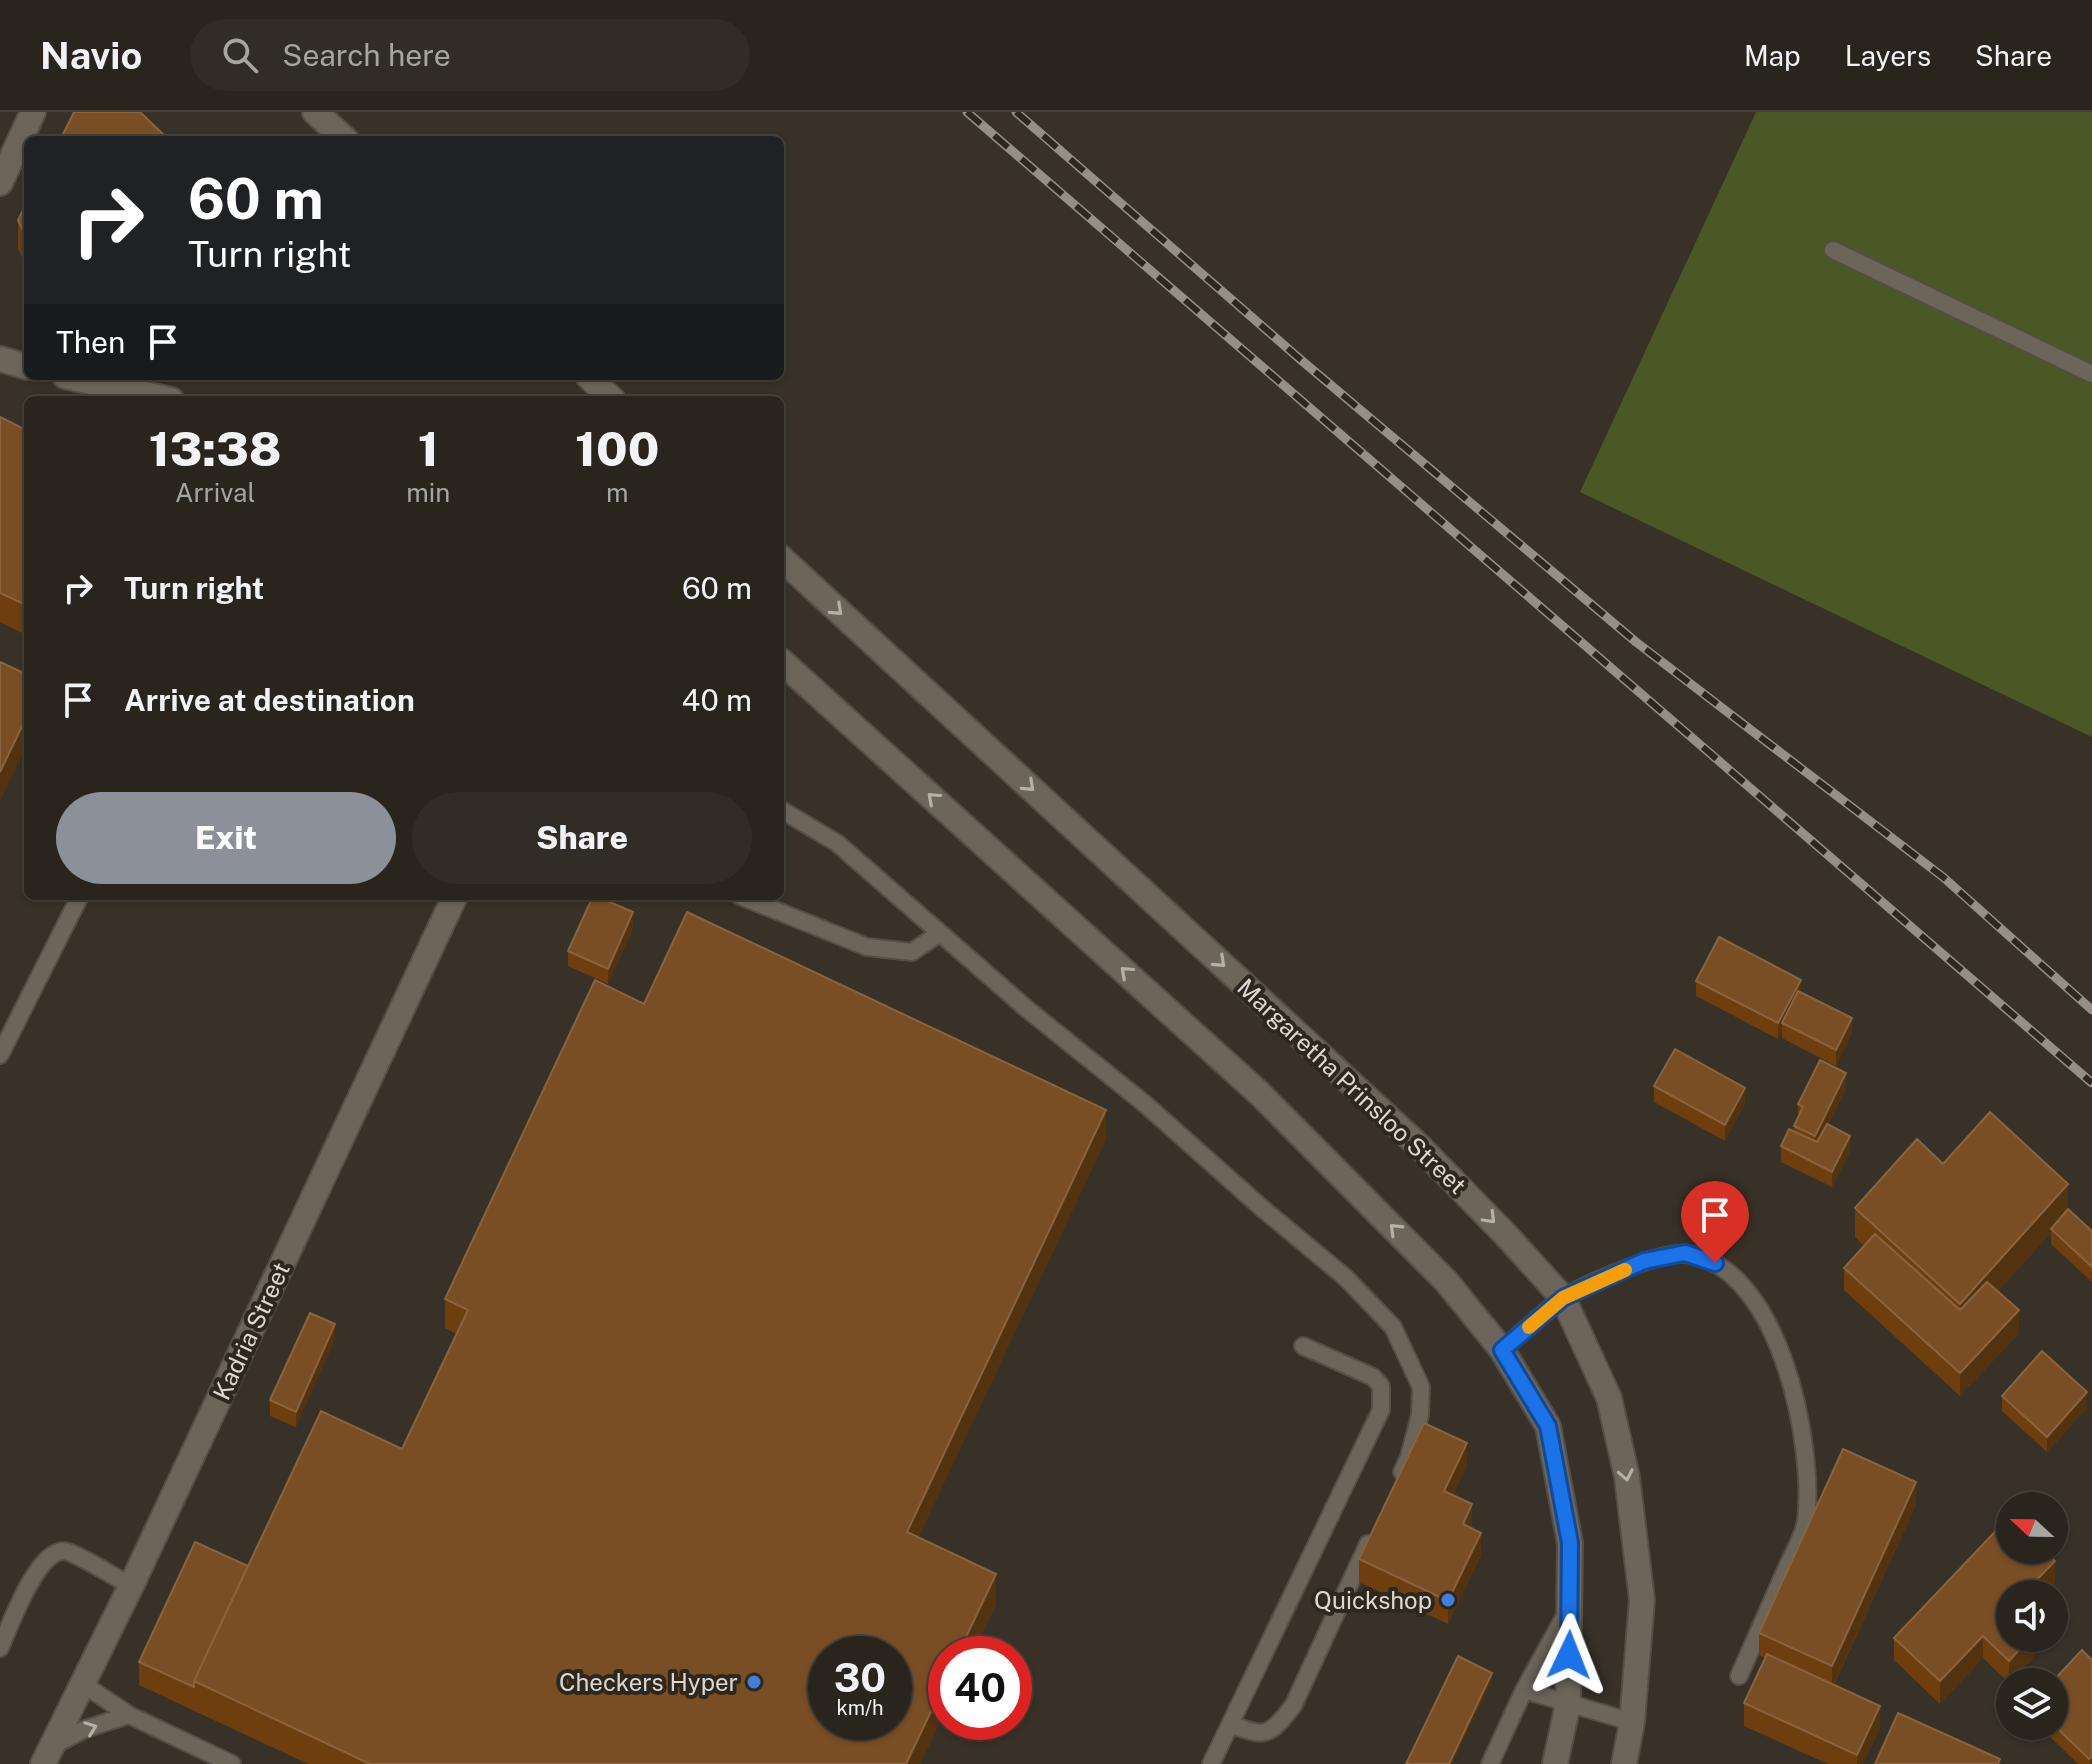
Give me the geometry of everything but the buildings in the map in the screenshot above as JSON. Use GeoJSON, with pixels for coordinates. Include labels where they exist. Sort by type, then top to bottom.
{"type":"FeatureCollection","features":[{"type":"Feature","properties":{"kind":"street"},"geometry":{"type":"LineString","coordinates":[[0,183],[33,112]]}},
{"type":"Feature","properties":{"kind":"street"},"geometry":{"type":"LineString","coordinates":[[315,112],[342,136]]}},
{"type":"Feature","properties":{"kind":"street"},"geometry":{"type":"LineString","coordinates":[[0,359],[24,366]]}},
{"type":"Feature","properties":{"kind":"street"},"geometry":{"type":"LineString","coordinates":[[83,380],[153,396]]}},
{"type":"Feature","properties":{"kind":"street"},"geometry":{"type":"LineString","coordinates":[[592,380],[609,396]]}},
{"type":"Feature","properties":{"kind":"street","name":"Margaretha Prinsloo Street"},"geometry":{"type":"LineString","coordinates":[[784,561],[1417,1144],[1563,1298],[1609,1398],[1627,1477],[1642,1600],[1632,1722],[1624,1764]]}},
{"type":"Feature","properties":{"kind":"street"},"geometry":{"type":"LineString","coordinates":[[784,664],[1259,1093],[1446,1281],[1502,1350],[1548,1426],[1570,1543],[1568,1704],[1555,1764]]}},
{"type":"Feature","properties":{"kind":"street","name":"Kadria Street"},"geometry":{"type":"LineString","coordinates":[[49,1754],[453,900]]}},
{"type":"Feature","properties":{"kind":"lane"},"geometry":{"type":"LineString","coordinates":[[1833,250],[2092,374]]}},
{"type":"Feature","properties":{"kind":"lane"},"geometry":{"type":"LineString","coordinates":[[784,811],[837,843],[1027,1009],[1145,1104],[1346,1278],[1393,1327],[1421,1387],[1420,1415],[1409,1457],[1396,1484]]}},
{"type":"Feature","properties":{"kind":"lane"},"geometry":{"type":"LineString","coordinates":[[0,1055],[78,900]]}},
{"type":"Feature","properties":{"kind":"lane"},"geometry":{"type":"LineString","coordinates":[[750,900],[867,947],[912,952],[940,933]]}},
{"type":"Feature","properties":{"kind":"lane"},"geometry":{"type":"LineString","coordinates":[[1502,1350],[1563,1298],[1644,1261],[1685,1253],[1715,1263],[1749,1292],[1774,1333],[1792,1386],[1808,1467],[1806,1524],[1739,1676]]}},
{"type":"Feature","properties":{"kind":"lane"},"geometry":{"type":"LineString","coordinates":[[1211,1764],[1381,1410],[1381,1386],[1373,1377],[1303,1346]]}},
{"type":"Feature","properties":{"kind":"lane"},"geometry":{"type":"LineString","coordinates":[[1231,1724],[1255,1734],[1268,1733],[1276,1728],[1293,1706],[1377,1526]]}},
{"type":"Feature","properties":{"kind":"lane"},"geometry":{"type":"LineString","coordinates":[[0,1648],[30,1584],[43,1562],[54,1553],[67,1551],[131,1586]]}},
{"type":"Feature","properties":{"kind":"lane"},"geometry":{"type":"LineString","coordinates":[[1490,1764],[1524,1690],[1571,1606]]}},
{"type":"Feature","properties":{"kind":"lane"},"geometry":{"type":"LineString","coordinates":[[83,1684],[129,1715],[232,1764]]}},
{"type":"Feature","properties":{"kind":"lane"},"geometry":{"type":"LineString","coordinates":[[1524,1690],[1632,1722]]}},
{"type":"Feature","properties":{"kind":"lane"},"geometry":{"type":"LineString","coordinates":[[49,1754],[85,1729],[129,1715]]}},
{"type":"Feature","properties":{"kind":"green space"},"geometry":{"type":"Polygon","coordinates":[[[1756,112],[2092,112],[2092,737],[1580,492],[1756,112]]]}},
{"type":"Feature","properties":{"kind":"railway"},"geometry":{"type":"LineString","coordinates":[[967,112],[2092,1083]]}},
{"type":"Feature","properties":{"kind":"railway"},"geometry":{"type":"LineString","coordinates":[[1016,112],[1301,360],[1636,642],[1943,877],[2092,1010]]}},
{"type":"Feature","properties":{"kind":"slow traffic"},"geometry":{"type":"LineString","coordinates":[[1529,1327],[1563,1298],[1625,1270]]}},
{"type":"Feature","properties":{"kind":"place","name":"Quickshop"},"geometry":{"type":"Point","coordinates":[1448,1600]}},
{"type":"Feature","properties":{"kind":"place","name":"Checkers Hyper"},"geometry":{"type":"Point","coordinates":[754,1682]}},
{"type":"Feature","properties":{"kind":"route"},"geometry":{"type":"LineString","coordinates":[[1569,1655],[1570,1543],[1548,1426],[1502,1350],[1563,1298],[1644,1261],[1685,1253],[1715,1263]]}}]}
